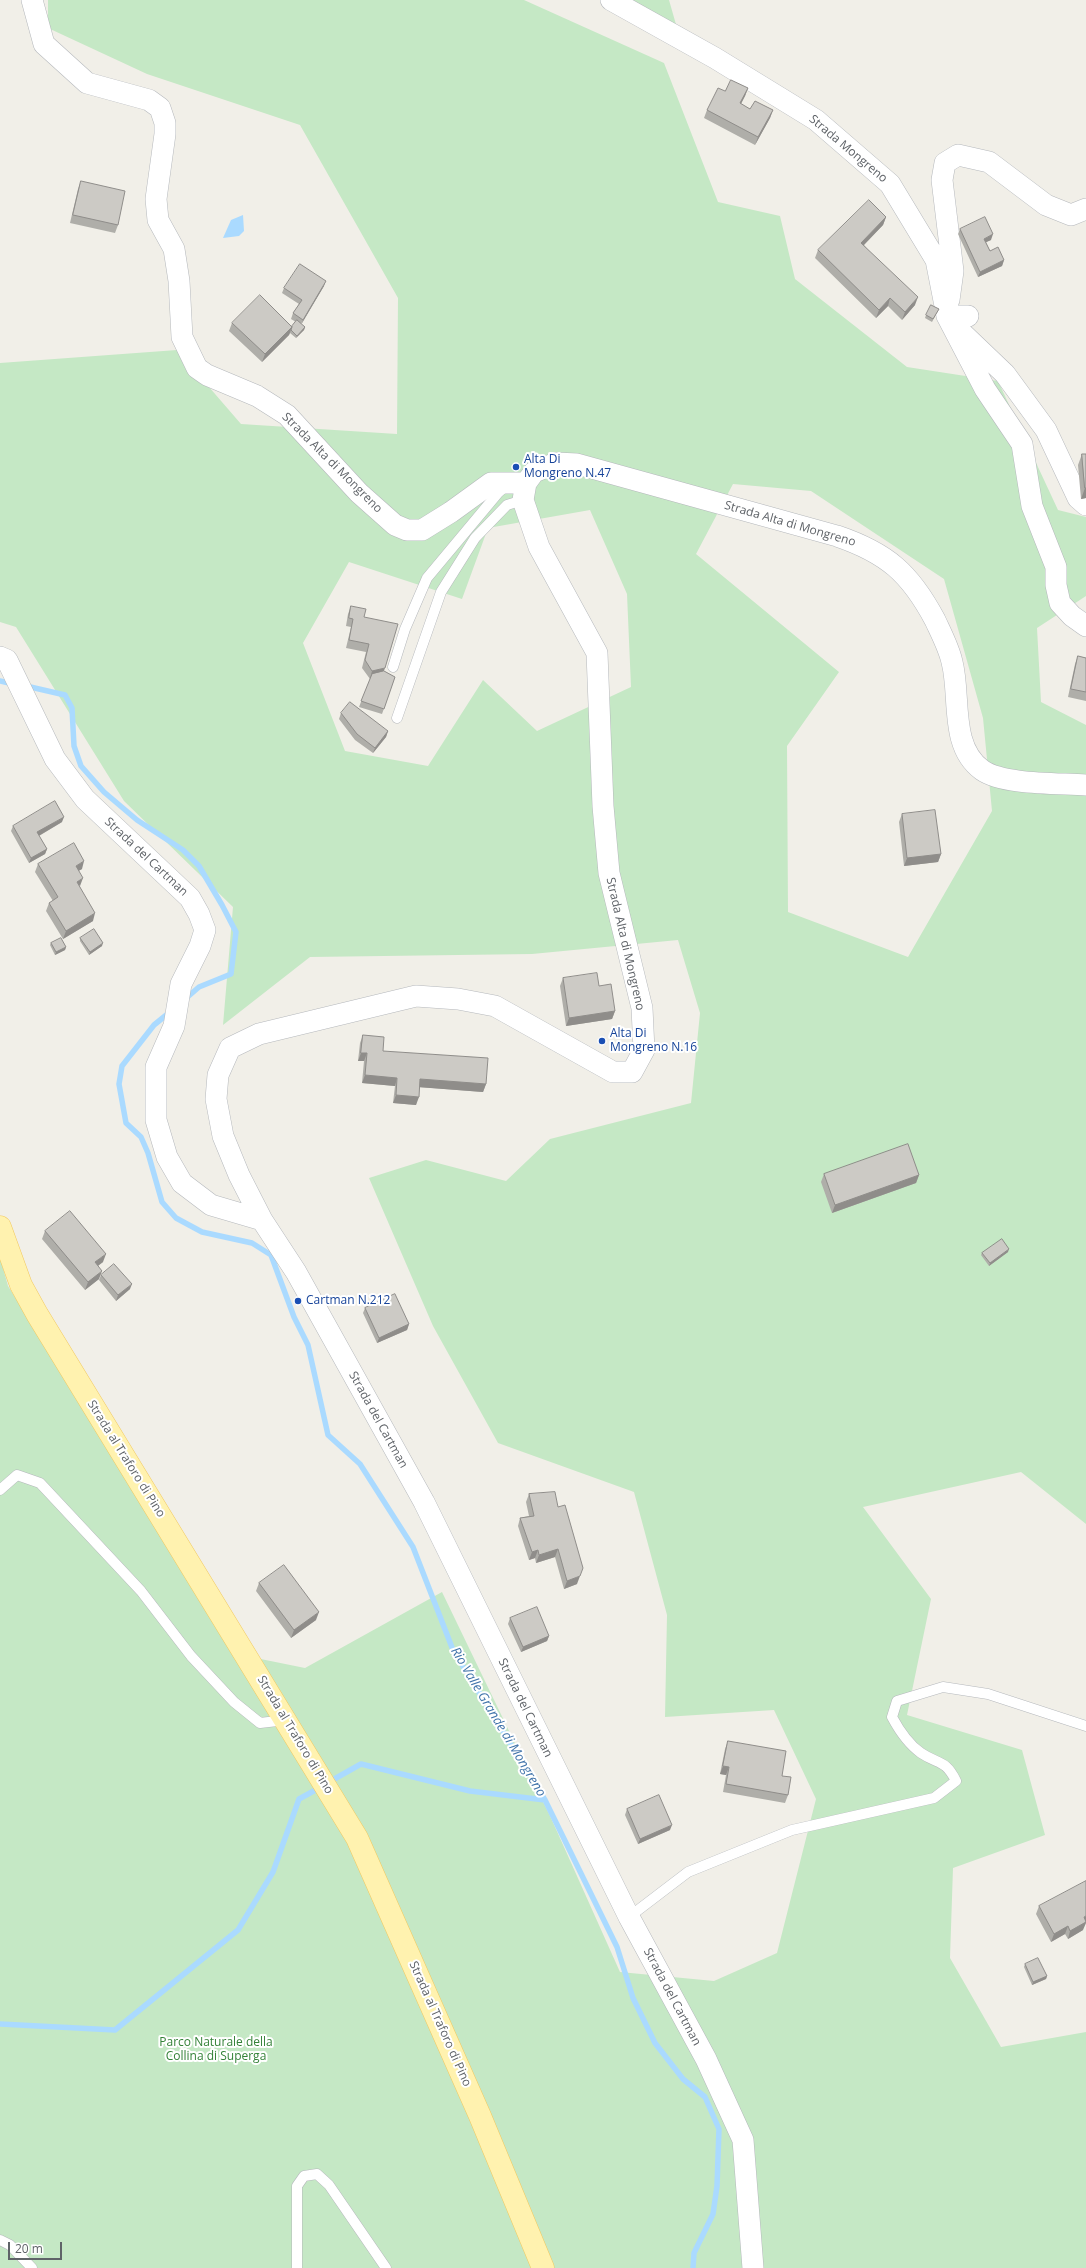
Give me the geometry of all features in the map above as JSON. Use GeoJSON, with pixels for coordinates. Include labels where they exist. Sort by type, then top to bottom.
{"type":"FeatureCollection","features":[{"type":"Feature","properties":{"kind":"main road","name":"Strada al Traforo di Pino"},"geometry":{"type":"LineString","coordinates":[[0,1227],[21,1284],[37,1314],[357,1838],[480,2116],[543,2268]]}},
{"type":"Feature","properties":{"kind":"street","name":"Strada Alta di Mongreno"},"geometry":{"type":"LineString","coordinates":[[32,0],[44,44],[87,83],[150,100],[160,108],[165,123],[165,134],[156,199],[158,220],[174,249],[179,281],[182,337],[197,368],[207,375],[257,396],[287,415],[359,493],[395,525],[407,530],[422,530],[451,512],[492,483],[520,488]]}},
{"type":"Feature","properties":{"kind":"street","name":"Strada Mongreno"},"geometry":{"type":"LineString","coordinates":[[611,0],[715,58],[816,120],[890,184],[936,260],[955,318],[985,389],[1022,444],[1032,506],[1056,567],[1056,585],[1060,603],[1072,616],[1086,626]]}},
{"type":"Feature","properties":{"kind":"street"},"geometry":{"type":"LineString","coordinates":[[1086,209],[1071,215],[1046,205],[989,162],[958,155],[945,163],[942,180],[953,271],[955,318],[1005,374],[1042,424],[1078,498],[1086,505]]}},
{"type":"Feature","properties":{"kind":"street","name":"Strada Alta di Mongreno"},"geometry":{"type":"LineString","coordinates":[[520,488],[534,472],[545,466],[556,463],[577,464],[837,536],[864,545],[885,558],[906,576],[924,599],[937,624],[952,662],[962,739],[970,757],[981,769],[992,776],[1006,780],[1086,785]]}},
{"type":"Feature","properties":{"kind":"street","name":"Strada Alta di Mongreno"},"geometry":{"type":"LineString","coordinates":[[262,1220],[239,1175],[223,1136],[216,1099],[218,1075],[230,1048],[259,1034],[416,996],[458,999],[495,1006],[613,1072],[632,1072],[644,1050],[642,1008],[608,873],[603,806],[597,653],[539,548],[520,488]]}},
{"type":"Feature","properties":{"kind":"street","name":"Strada del Cartman"},"geometry":{"type":"LineString","coordinates":[[0,657],[7,660],[55,759],[85,799],[190,898],[200,914],[205,930],[200,946],[181,984],[174,1026],[156,1067],[156,1120],[167,1157],[182,1183],[211,1205],[262,1220],[296,1272],[424,1502],[629,1917],[706,2060],[743,2140],[753,2268]]}},
{"type":"Feature","properties":{"kind":"lane"},"geometry":{"type":"LineString","coordinates":[[393,667],[405,629],[427,578],[498,493],[520,488]]}},
{"type":"Feature","properties":{"kind":"lane"},"geometry":{"type":"LineString","coordinates":[[397,718],[441,592],[475,538],[507,505],[520,488]]}},
{"type":"Feature","properties":{"kind":"lane"},"geometry":{"type":"LineString","coordinates":[[0,1490],[17,1475],[40,1483],[141,1591],[191,1656],[234,1702],[260,1723],[286,1720]]}},
{"type":"Feature","properties":{"kind":"lane"},"geometry":{"type":"LineString","coordinates":[[629,1917],[688,1872],[792,1830],[934,1798],[956,1781],[949,1767],[920,1752],[900,1733],[892,1717],[897,1701],[943,1687],[988,1694],[1086,1726]]}},
{"type":"Feature","properties":{"kind":"lane"},"geometry":{"type":"LineString","coordinates":[[297,2268],[297,2186],[304,2176],[318,2174],[329,2185],[386,2268]]}},
{"type":"Feature","properties":{"kind":"lane"},"geometry":{"type":"LineString","coordinates":[[0,2240],[10,2245],[32,2268]]}},
{"type":"Feature","properties":{"kind":"green space","name":"Parco Naturale della Collina di Superga"},"geometry":{"type":"Polygon","coordinates":[[[48,0],[524,0],[664,63],[718,202],[780,216],[795,279],[907,367],[998,381],[1058,510],[1086,517],[1086,596],[1037,628],[1041,702],[1086,725],[1086,1524],[1021,1472],[863,1507],[931,1599],[907,1715],[1022,1750],[1045,1835],[953,1868],[950,1958],[1001,2047],[1086,2032],[1086,2268],[0,2268],[0,1257],[8,1286],[143,1499],[236,1654],[305,1668],[442,1592],[551,1818],[620,1972],[714,1981],[777,1953],[816,1799],[774,1710],[665,1717],[667,1615],[634,1492],[498,1443],[433,1326],[369,1178],[426,1160],[506,1181],[550,1139],[691,1103],[700,1013],[678,940],[532,954],[310,957],[223,1025],[233,907],[124,801],[16,627],[0,622],[0,363],[177,350],[241,424],[397,434],[398,298],[300,125],[147,74],[48,28],[48,0]],[[733,484],[696,554],[839,672],[787,746],[788,912],[908,957],[992,811],[983,718],[944,579],[811,491],[733,484]],[[590,510],[488,528],[462,599],[349,562],[303,643],[345,751],[428,766],[483,680],[537,731],[631,687],[627,594],[590,510]]]}},
{"type":"Feature","properties":{"kind":"green space"},"geometry":{"type":"Polygon","coordinates":[[[626,0],[669,0],[677,28],[626,0]]]}},
{"type":"Feature","properties":{"kind":"water"},"geometry":{"type":"Polygon","coordinates":[[[243,215],[244,231],[239,236],[223,238],[231,220],[243,215]]]}},
{"type":"Feature","properties":{"kind":"building"},"geometry":{"type":"Polygon","coordinates":[[[731,80],[748,88],[740,103],[750,109],[755,101],[773,110],[758,137],[707,110],[718,88],[725,91],[731,80]]]}},
{"type":"Feature","properties":{"kind":"building"},"geometry":{"type":"Polygon","coordinates":[[[81,181],[125,191],[118,225],[73,215],[81,181]]]}},
{"type":"Feature","properties":{"kind":"building"},"geometry":{"type":"Polygon","coordinates":[[[869,200],[886,217],[861,243],[918,297],[905,312],[890,298],[879,310],[818,250],[869,200]]]}},
{"type":"Feature","properties":{"kind":"building"},"geometry":{"type":"Polygon","coordinates":[[[985,217],[993,234],[984,239],[990,251],[998,247],[1004,260],[980,272],[960,229],[985,217]]]}},
{"type":"Feature","properties":{"kind":"building"},"geometry":{"type":"Polygon","coordinates":[[[300,264],[326,281],[303,320],[293,313],[302,300],[284,288],[300,264]]]}},
{"type":"Feature","properties":{"kind":"building"},"geometry":{"type":"Polygon","coordinates":[[[260,295],[292,327],[265,354],[232,323],[260,295]]]}},
{"type":"Feature","properties":{"kind":"building"},"geometry":{"type":"Polygon","coordinates":[[[931,305],[939,309],[933,319],[926,315],[931,305]]]}},
{"type":"Feature","properties":{"kind":"building"},"geometry":{"type":"Polygon","coordinates":[[[297,320],[305,327],[297,336],[291,330],[292,326],[297,320]]]}},
{"type":"Feature","properties":{"kind":"building"},"geometry":{"type":"Polygon","coordinates":[[[1082,454],[1086,454],[1086,488],[1085,488],[1082,454]]]}},
{"type":"Feature","properties":{"kind":"building"},"geometry":{"type":"Polygon","coordinates":[[[351,606],[366,609],[364,617],[398,624],[385,668],[372,671],[365,660],[369,644],[349,640],[353,619],[349,618],[351,606]]]}},
{"type":"Feature","properties":{"kind":"building"},"geometry":{"type":"Polygon","coordinates":[[[1078,656],[1086,658],[1086,692],[1071,689],[1078,656]]]}},
{"type":"Feature","properties":{"kind":"building"},"geometry":{"type":"Polygon","coordinates":[[[384,671],[395,677],[384,709],[361,701],[372,674],[384,671]]]}},
{"type":"Feature","properties":{"kind":"building"},"geometry":{"type":"Polygon","coordinates":[[[350,702],[388,731],[375,748],[357,734],[341,713],[350,702]]]}},
{"type":"Feature","properties":{"kind":"building"},"geometry":{"type":"Polygon","coordinates":[[[55,801],[64,817],[37,832],[47,849],[31,858],[13,826],[55,801]]]}},
{"type":"Feature","properties":{"kind":"building"},"geometry":{"type":"Polygon","coordinates":[[[935,810],[941,854],[907,858],[902,814],[935,810]]]}},
{"type":"Feature","properties":{"kind":"building"},"geometry":{"type":"Polygon","coordinates":[[[74,843],[84,861],[76,866],[83,878],[77,882],[95,913],[66,931],[49,903],[58,897],[38,864],[74,843]]]}},
{"type":"Feature","properties":{"kind":"building"},"geometry":{"type":"Polygon","coordinates":[[[94,929],[103,943],[90,952],[80,938],[94,929]]]}},
{"type":"Feature","properties":{"kind":"building"},"geometry":{"type":"Polygon","coordinates":[[[61,938],[66,947],[56,952],[51,943],[61,938]]]}},
{"type":"Feature","properties":{"kind":"building"},"geometry":{"type":"Polygon","coordinates":[[[597,973],[599,986],[611,984],[615,1011],[569,1018],[563,978],[597,973]]]}},
{"type":"Feature","properties":{"kind":"building"},"geometry":{"type":"Polygon","coordinates":[[[363,1035],[384,1037],[383,1051],[488,1058],[486,1084],[420,1079],[419,1097],[396,1095],[397,1078],[365,1075],[367,1053],[361,1053],[363,1035]]]}},
{"type":"Feature","properties":{"kind":"building"},"geometry":{"type":"Polygon","coordinates":[[[908,1144],[919,1175],[835,1205],[824,1174],[908,1144]]]}},
{"type":"Feature","properties":{"kind":"building"},"geometry":{"type":"Polygon","coordinates":[[[70,1211],[106,1254],[95,1262],[102,1271],[88,1282],[45,1231],[70,1211]]]}},
{"type":"Feature","properties":{"kind":"building"},"geometry":{"type":"Polygon","coordinates":[[[1002,1239],[1009,1249],[990,1263],[982,1253],[1002,1239]]]}},
{"type":"Feature","properties":{"kind":"building"},"geometry":{"type":"Polygon","coordinates":[[[114,1264],[132,1284],[118,1295],[101,1275],[114,1264]]]}},
{"type":"Feature","properties":{"kind":"building"},"geometry":{"type":"Polygon","coordinates":[[[395,1294],[409,1324],[379,1338],[365,1308],[395,1294]]]}},
{"type":"Feature","properties":{"kind":"building"},"geometry":{"type":"Polygon","coordinates":[[[555,1492],[558,1507],[565,1505],[583,1568],[580,1576],[567,1581],[558,1549],[539,1555],[538,1550],[532,1552],[520,1518],[534,1516],[529,1494],[555,1492]]]}},
{"type":"Feature","properties":{"kind":"building"},"geometry":{"type":"Polygon","coordinates":[[[284,1565],[319,1612],[294,1630],[259,1583],[284,1565]]]}},
{"type":"Feature","properties":{"kind":"building"},"geometry":{"type":"Polygon","coordinates":[[[537,1607],[549,1636],[523,1647],[510,1618],[537,1607]]]}},
{"type":"Feature","properties":{"kind":"building"},"geometry":{"type":"Polygon","coordinates":[[[728,1741],[786,1751],[782,1776],[791,1777],[788,1795],[726,1784],[729,1767],[723,1766],[728,1741]]]}},
{"type":"Feature","properties":{"kind":"building"},"geometry":{"type":"Polygon","coordinates":[[[659,1795],[672,1825],[640,1839],[627,1809],[659,1795]]]}},
{"type":"Feature","properties":{"kind":"building"},"geometry":{"type":"Polygon","coordinates":[[[1086,1881],[1086,1916],[1084,1917],[1086,1922],[1070,1931],[1068,1926],[1054,1934],[1039,1906],[1086,1881]]]}},
{"type":"Feature","properties":{"kind":"building"},"geometry":{"type":"Polygon","coordinates":[[[1038,1958],[1047,1976],[1033,1982],[1025,1964],[1038,1958]]]}},
{"type":"Feature","properties":{"kind":"waterway","name":"Rio Valle Grande di Mongreno"},"geometry":{"type":"LineString","coordinates":[[0,681],[13,684]]}},
{"type":"Feature","properties":{"kind":"waterway","name":"Rio Valle Grande di Mongreno"},"geometry":{"type":"LineString","coordinates":[[26,686],[65,695],[72,708],[74,746],[81,766],[104,792],[137,820],[183,850],[199,866],[236,932],[231,974],[199,987],[184,1000]]}},
{"type":"Feature","properties":{"kind":"waterway","name":"Rio Valle Grande di Mongreno"},"geometry":{"type":"LineString","coordinates":[[170,1012],[154,1025],[122,1066],[119,1084],[126,1123],[141,1137],[148,1153],[162,1202],[176,1218],[202,1232],[252,1243],[271,1255],[294,1317],[308,1345],[328,1435],[360,1464],[413,1547],[453,1650],[545,1800],[617,1947],[633,1998],[655,2043],[683,2079],[705,2097],[719,2129],[717,2186],[713,2214],[694,2253],[693,2268]]}},
{"type":"Feature","properties":{"kind":"waterway"},"geometry":{"type":"LineString","coordinates":[[329,1782],[361,1764],[470,1791],[545,1800]]}},
{"type":"Feature","properties":{"kind":"waterway"},"geometry":{"type":"LineString","coordinates":[[0,2024],[115,2030],[238,1930],[273,1872],[299,1799],[321,1787]]}},
{"type":"Feature","properties":{"kind":"place","name":"Alta Di Mongreno N.47"},"geometry":{"type":"Point","coordinates":[516,467]}},
{"type":"Feature","properties":{"kind":"place","name":"Alta Di Mongreno N.16"},"geometry":{"type":"Point","coordinates":[602,1041]}},
{"type":"Feature","properties":{"kind":"place","name":"Cartman N.212"},"geometry":{"type":"Point","coordinates":[298,1301]}}]}
